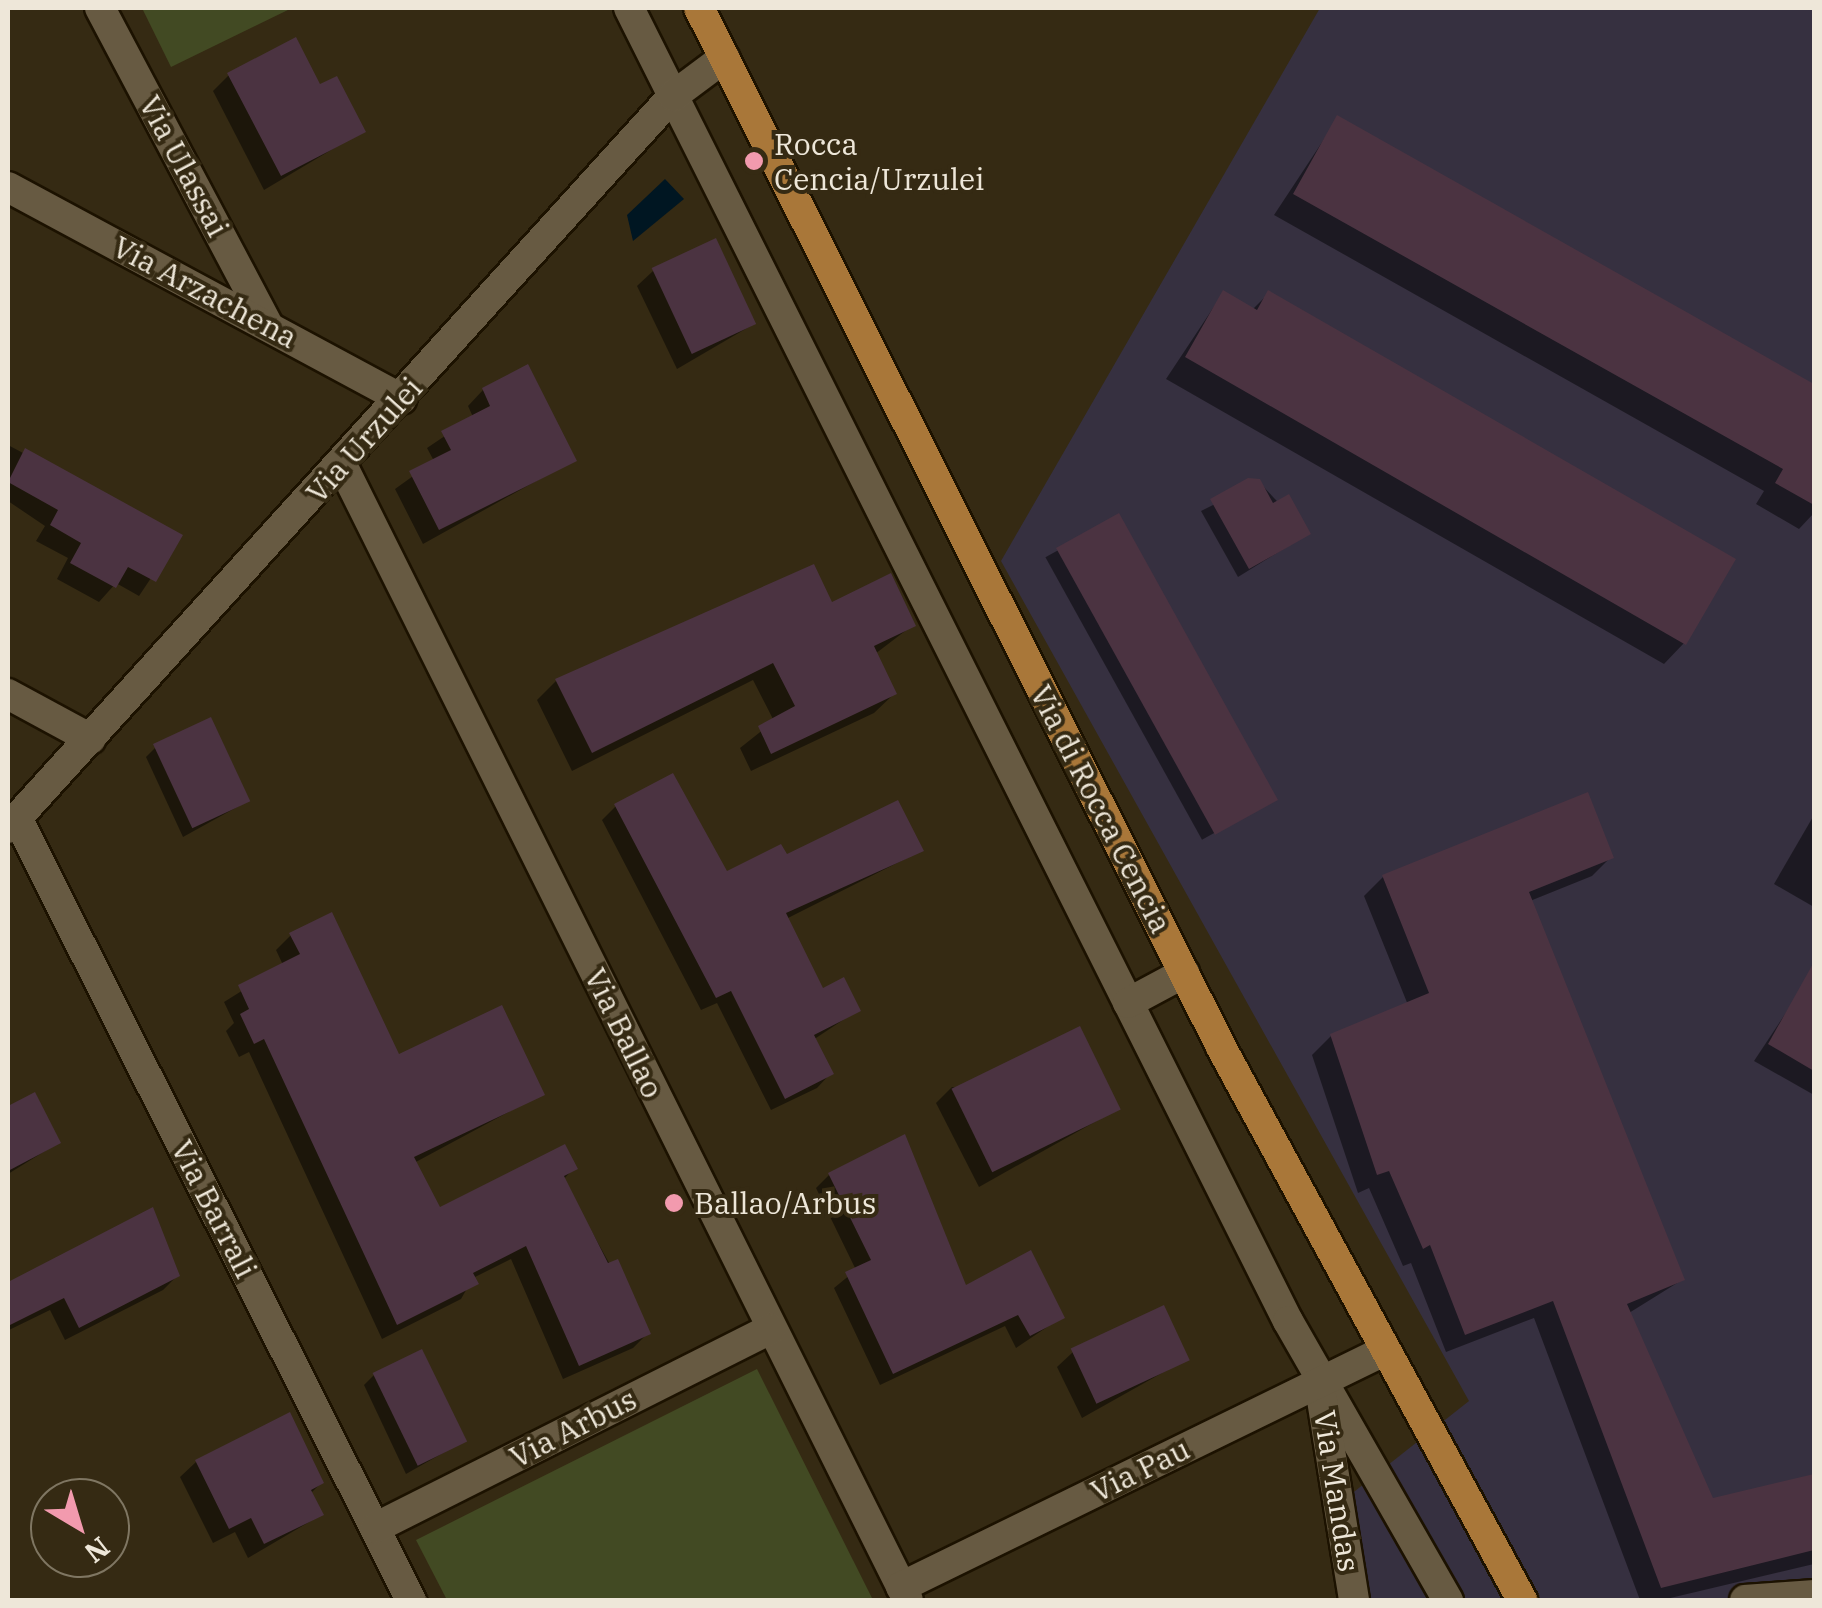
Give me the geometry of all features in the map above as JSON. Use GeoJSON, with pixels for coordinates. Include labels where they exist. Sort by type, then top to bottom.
{"type":"FeatureCollection","features":[{"type":"Feature","properties":{"kind":"main road","name":"Via di Rocca Cencia"},"geometry":{"type":"LineString","coordinates":[[699,8],[1184,974],[1380,1353],[1522,1600]]}},
{"type":"Feature","properties":{"kind":"street","name":"Via Ulassai"},"geometry":{"type":"LineString","coordinates":[[100,8],[268,325]]}},
{"type":"Feature","properties":{"kind":"street"},"geometry":{"type":"LineString","coordinates":[[629,8],[1319,1382],[1448,1600]]}},
{"type":"Feature","properties":{"kind":"street","name":"Via Urzulei"},"geometry":{"type":"LineString","coordinates":[[12,823],[342,465],[673,96],[724,58]]}},
{"type":"Feature","properties":{"kind":"street","name":"Via Arzachena"},"geometry":{"type":"LineString","coordinates":[[8,187],[402,399]]}},
{"type":"Feature","properties":{"kind":"street","name":"Via Ballao"},"geometry":{"type":"LineString","coordinates":[[342,465],[904,1594]]}},
{"type":"Feature","properties":{"kind":"street"},"geometry":{"type":"LineString","coordinates":[[8,694],[90,738]]}},
{"type":"Feature","properties":{"kind":"street","name":"Via Barrali"},"geometry":{"type":"LineString","coordinates":[[12,823],[411,1600]]}},
{"type":"Feature","properties":{"kind":"street"},"geometry":{"type":"LineString","coordinates":[[1128,1002],[1184,974]]}},
{"type":"Feature","properties":{"kind":"street","name":"Via Arbus"},"geometry":{"type":"LineString","coordinates":[[375,1528],[770,1329]]}},
{"type":"Feature","properties":{"kind":"street","name":"Via Pau"},"geometry":{"type":"LineString","coordinates":[[904,1594],[1380,1353]]}},
{"type":"Feature","properties":{"kind":"street","name":"Via Mandas"},"geometry":{"type":"LineString","coordinates":[[1319,1382],[1354,1600]]}},
{"type":"Feature","properties":{"kind":"street"},"geometry":{"type":"LineString","coordinates":[[1745,1600],[1814,1594]]}},
{"type":"Feature","properties":{"kind":"shaded area"},"geometry":{"type":"Polygon","coordinates":[[[1320,8],[1814,8],[1814,1600],[1369,1600],[1350,1495],[1469,1401],[1001,561],[1320,8]]]}},
{"type":"Feature","properties":{"kind":"green space"},"geometry":{"type":"Polygon","coordinates":[[[142,8],[292,8],[171,67],[142,8]]]}},
{"type":"Feature","properties":{"kind":"green space"},"geometry":{"type":"Polygon","coordinates":[[[757,1369],[873,1600],[447,1600],[416,1540],[757,1369]]]}},
{"type":"Feature","properties":{"kind":"water"},"geometry":{"type":"Polygon","coordinates":[[[665,179],[684,199],[633,241],[627,215],[665,179]]]}},
{"type":"Feature","properties":{"kind":"building"},"geometry":{"type":"Polygon","coordinates":[[[296,37],[320,84],[337,76],[366,132],[281,176],[227,73],[296,37]]]}},
{"type":"Feature","properties":{"kind":"building"},"geometry":{"type":"Polygon","coordinates":[[[1337,115],[1814,384],[1814,505],[1775,483],[1783,469],[1293,194],[1337,115]]]}},
{"type":"Feature","properties":{"kind":"building"},"geometry":{"type":"Polygon","coordinates":[[[716,238],[756,324],[692,354],[652,268],[716,238]]]}},
{"type":"Feature","properties":{"kind":"building"},"geometry":{"type":"Polygon","coordinates":[[[1223,290],[1257,310],[1268,290],[1736,559],[1686,645],[1185,357],[1223,290]]]}},
{"type":"Feature","properties":{"kind":"building"},"geometry":{"type":"Polygon","coordinates":[[[528,364],[577,461],[439,530],[409,471],[451,450],[441,431],[490,406],[482,388],[528,364]]]}},
{"type":"Feature","properties":{"kind":"building"},"geometry":{"type":"Polygon","coordinates":[[[25,448],[183,535],[156,582],[128,567],[116,588],[70,563],[81,543],[50,525],[58,510],[8,482],[25,448]]]}},
{"type":"Feature","properties":{"kind":"building"},"geometry":{"type":"Polygon","coordinates":[[[1248,478],[1260,479],[1273,503],[1289,494],[1311,534],[1249,569],[1210,499],[1248,478]]]}},
{"type":"Feature","properties":{"kind":"building"},"geometry":{"type":"Polygon","coordinates":[[[1119,513],[1278,800],[1215,835],[1056,548],[1119,513]]]}},
{"type":"Feature","properties":{"kind":"building"},"geometry":{"type":"Polygon","coordinates":[[[814,564],[832,602],[891,573],[916,626],[874,646],[897,694],[771,754],[758,726],[795,706],[773,663],[592,753],[555,679],[814,564]]]}},
{"type":"Feature","properties":{"kind":"building"},"geometry":{"type":"Polygon","coordinates":[[[211,717],[250,801],[192,828],[153,744],[211,717]]]}},
{"type":"Feature","properties":{"kind":"building"},"geometry":{"type":"Polygon","coordinates":[[[673,773],[727,871],[781,844],[787,854],[898,800],[924,851],[786,913],[823,988],[844,977],[861,1011],[814,1035],[834,1074],[785,1099],[731,991],[716,998],[614,804],[673,773]]]}},
{"type":"Feature","properties":{"kind":"building"},"geometry":{"type":"Polygon","coordinates":[[[1588,792],[1614,858],[1529,892],[1685,1280],[1627,1304],[1713,1498],[1814,1474],[1814,1550],[1661,1588],[1553,1301],[1465,1335],[1430,1245],[1423,1249],[1389,1171],[1377,1175],[1330,1034],[1429,993],[1382,875],[1588,792]]]}},
{"type":"Feature","properties":{"kind":"building"},"geometry":{"type":"Polygon","coordinates":[[[332,912],[399,1054],[502,1005],[545,1095],[414,1157],[440,1207],[565,1144],[578,1169],[564,1176],[608,1263],[618,1259],[651,1334],[579,1366],[526,1246],[473,1273],[479,1284],[397,1325],[264,1039],[254,1044],[240,1014],[249,1009],[238,985],[300,954],[289,933],[332,912]]]}},
{"type":"Feature","properties":{"kind":"building"},"geometry":{"type":"Polygon","coordinates":[[[1814,962],[1814,1071],[1768,1044],[1814,962]]]}},
{"type":"Feature","properties":{"kind":"building"},"geometry":{"type":"Polygon","coordinates":[[[1080,1026],[1121,1110],[992,1172],[951,1089],[1080,1026]]]}},
{"type":"Feature","properties":{"kind":"building"},"geometry":{"type":"Polygon","coordinates":[[[35,1092],[61,1143],[8,1171],[8,1106],[35,1092]]]}},
{"type":"Feature","properties":{"kind":"building"},"geometry":{"type":"Polygon","coordinates":[[[905,1134],[966,1285],[1031,1250],[1065,1318],[1030,1336],[1018,1315],[893,1374],[845,1272],[871,1260],[828,1173],[905,1134]]]}},
{"type":"Feature","properties":{"kind":"building"},"geometry":{"type":"Polygon","coordinates":[[[153,1207],[180,1276],[79,1328],[64,1298],[8,1326],[8,1282],[153,1207]]]}},
{"type":"Feature","properties":{"kind":"building"},"geometry":{"type":"Polygon","coordinates":[[[1164,1305],[1190,1360],[1096,1404],[1071,1349],[1164,1305]]]}},
{"type":"Feature","properties":{"kind":"building"},"geometry":{"type":"Polygon","coordinates":[[[422,1349],[467,1442],[418,1466],[373,1373],[422,1349]]]}},
{"type":"Feature","properties":{"kind":"building"},"geometry":{"type":"Polygon","coordinates":[[[290,1412],[324,1483],[311,1490],[324,1515],[264,1544],[251,1518],[229,1529],[195,1460],[290,1412]]]}},
{"type":"Feature","properties":{"kind":"place","name":"Rocca Cencia/Urzulei"},"geometry":{"type":"Point","coordinates":[754,161]}},
{"type":"Feature","properties":{"kind":"place","name":"Ballao/Arbus"},"geometry":{"type":"Point","coordinates":[674,1203]}}]}
